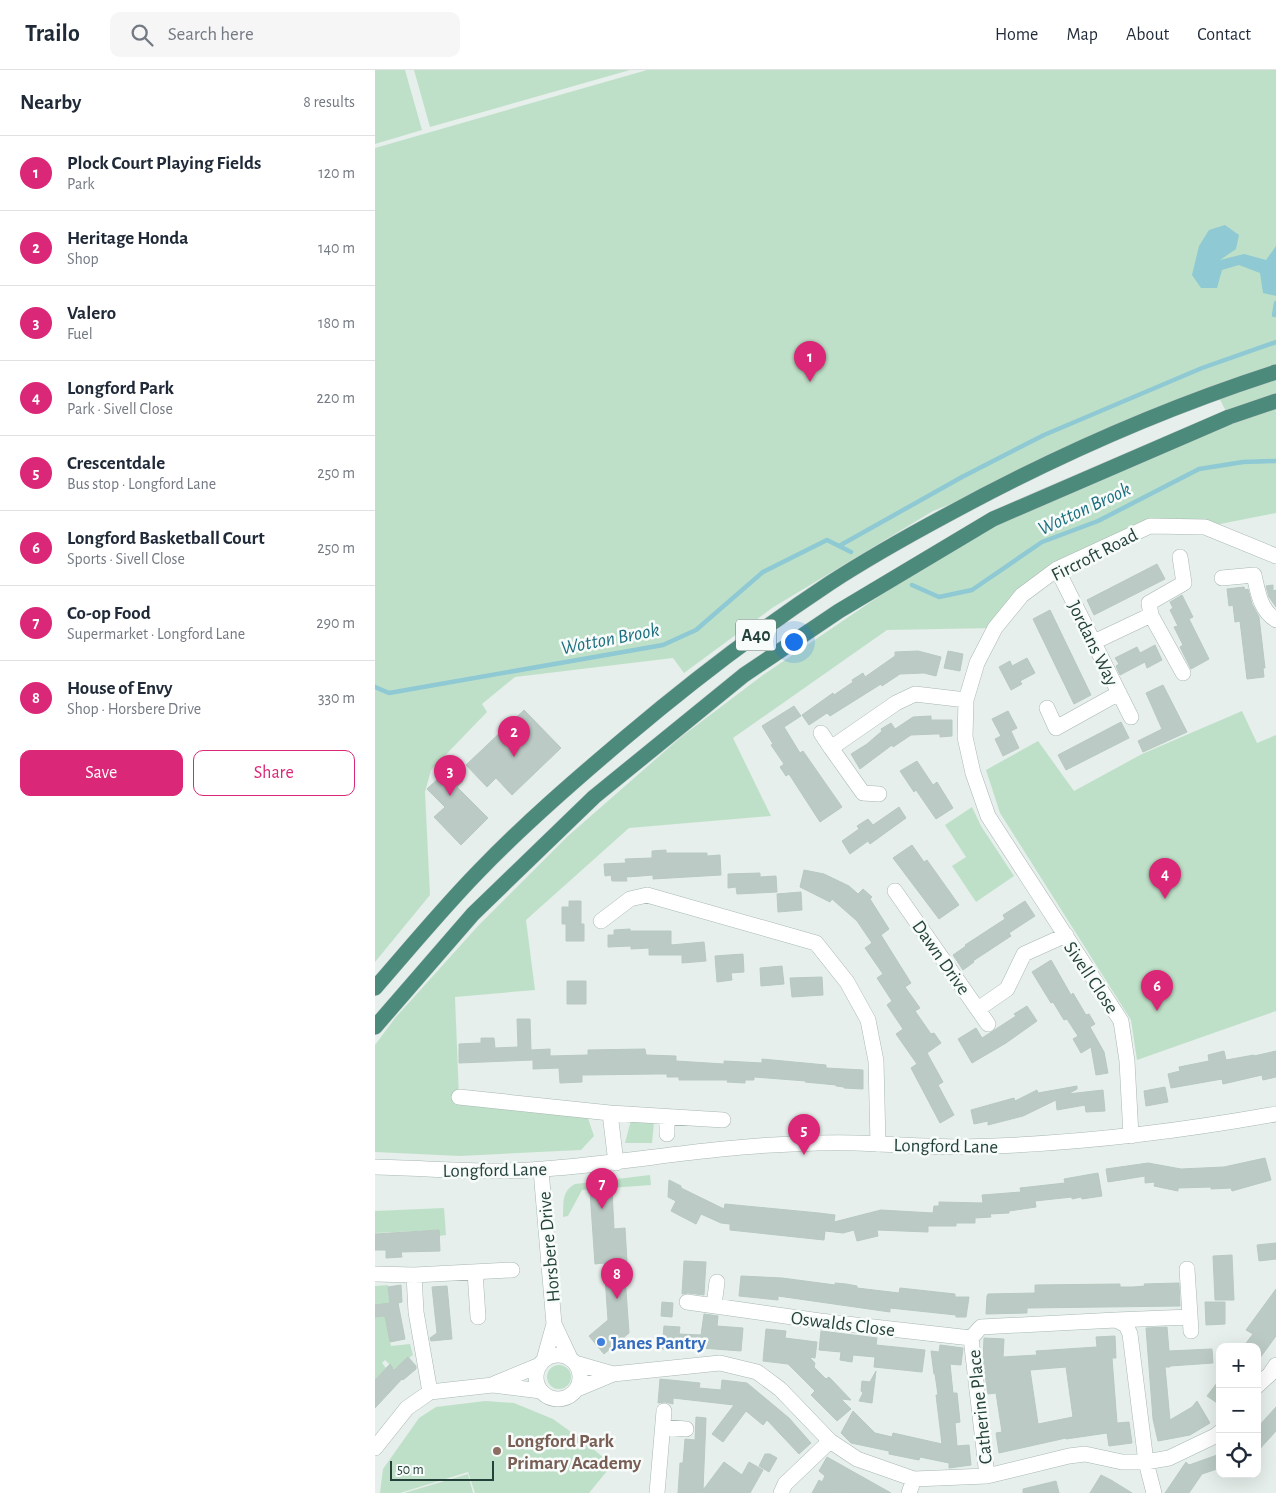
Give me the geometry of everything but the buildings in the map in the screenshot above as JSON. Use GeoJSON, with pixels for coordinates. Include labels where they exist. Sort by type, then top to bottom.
{"type":"FeatureCollection","features":[{"type":"Feature","properties":{"kind":"highway","name":"A40"},"geometry":{"type":"LineString","coordinates":[[375,988],[479,871],[567,786],[659,709],[744,643],[832,582],[910,535],[1007,482],[1135,423],[1215,392],[1276,372]]}},
{"type":"Feature","properties":{"kind":"highway","name":"A40"},"geometry":{"type":"LineString","coordinates":[[375,1027],[473,914],[594,797],[745,675],[839,611],[993,520],[1229,417],[1276,402]]}},
{"type":"Feature","properties":{"kind":"street","name":"Fircroft Road"},"geometry":{"type":"LineString","coordinates":[[1066,935],[988,816],[973,773],[965,737],[967,700],[977,664],[995,628],[1022,595],[1057,569],[1151,526],[1205,527],[1276,556]]}},
{"type":"Feature","properties":{"kind":"street"},"geometry":{"type":"LineString","coordinates":[[1180,557],[1184,583],[1149,604],[1151,615],[1183,673]]}},
{"type":"Feature","properties":{"kind":"street","name":"Jordans Way"},"geometry":{"type":"LineString","coordinates":[[1057,569],[1131,718]]}},
{"type":"Feature","properties":{"kind":"street"},"geometry":{"type":"LineString","coordinates":[[1222,578],[1254,575],[1259,600],[1269,616],[1276,620]]}},
{"type":"Feature","properties":{"kind":"street"},"geometry":{"type":"LineString","coordinates":[[1094,642],[1151,615]]}},
{"type":"Feature","properties":{"kind":"street"},"geometry":{"type":"LineString","coordinates":[[1047,708],[1050,731],[1119,692]]}},
{"type":"Feature","properties":{"kind":"street"},"geometry":{"type":"LineString","coordinates":[[831,748],[896,703],[915,694],[967,700]]}},
{"type":"Feature","properties":{"kind":"street"},"geometry":{"type":"LineString","coordinates":[[821,733],[861,799],[879,794]]}},
{"type":"Feature","properties":{"kind":"street","name":"Dawn Drive"},"geometry":{"type":"LineString","coordinates":[[895,891],[988,1024]]}},
{"type":"Feature","properties":{"kind":"street"},"geometry":{"type":"LineString","coordinates":[[601,921],[611,905],[647,895],[816,943],[847,982],[867,1020],[876,1061],[878,1144]]}},
{"type":"Feature","properties":{"kind":"street","name":"Sivell Close"},"geometry":{"type":"LineString","coordinates":[[978,1009],[1007,989],[1024,954],[1066,935],[1121,1021],[1127,1061],[1131,1136]]}},
{"type":"Feature","properties":{"kind":"street"},"geometry":{"type":"LineString","coordinates":[[459,1097],[485,1107],[723,1120]]}},
{"type":"Feature","properties":{"kind":"street"},"geometry":{"type":"LineString","coordinates":[[610,1113],[616,1163]]}},
{"type":"Feature","properties":{"kind":"street","name":"Longford Lane"},"geometry":{"type":"LineString","coordinates":[[375,1167],[482,1172],[541,1170],[616,1163],[737,1146],[845,1143],[957,1147],[1029,1145],[1206,1127],[1276,1114]]}},
{"type":"Feature","properties":{"kind":"street"},"geometry":{"type":"LineString","coordinates":[[667,1118],[667,1134]]}},
{"type":"Feature","properties":{"kind":"street","name":"Horsbere Drive"},"geometry":{"type":"LineString","coordinates":[[541,1170],[554,1324],[542,1363]]}},
{"type":"Feature","properties":{"kind":"street"},"geometry":{"type":"LineString","coordinates":[[375,1274],[414,1275],[512,1270]]}},
{"type":"Feature","properties":{"kind":"street","name":"Catherine Place"},"geometry":{"type":"LineString","coordinates":[[987,1476],[971,1338],[981,1327],[1116,1320],[1190,1324],[1187,1270]]}},
{"type":"Feature","properties":{"kind":"street"},"geometry":{"type":"LineString","coordinates":[[475,1272],[478,1317]]}},
{"type":"Feature","properties":{"kind":"street"},"geometry":{"type":"LineString","coordinates":[[414,1275],[415,1312],[430,1392]]}},
{"type":"Feature","properties":{"kind":"street"},"geometry":{"type":"LineString","coordinates":[[714,1305],[717,1282]]}},
{"type":"Feature","properties":{"kind":"street","name":"Oswalds Close"},"geometry":{"type":"LineString","coordinates":[[687,1302],[820,1322],[971,1338]]}},
{"type":"Feature","properties":{"kind":"street"},"geometry":{"type":"LineString","coordinates":[[1116,1320],[1126,1325],[1130,1334],[1146,1462],[1154,1493]]}},
{"type":"Feature","properties":{"kind":"street","name":"Horsbere Drive"},"geometry":{"type":"LineString","coordinates":[[554,1324],[573,1361]]}},
{"type":"Feature","properties":{"kind":"street"},"geometry":{"type":"LineString","coordinates":[[493,1385],[557,1355],[613,1374]]}},
{"type":"Feature","properties":{"kind":"street"},"geometry":{"type":"LineString","coordinates":[[573,1361],[580,1376],[577,1389]]}},
{"type":"Feature","properties":{"kind":"street"},"geometry":{"type":"LineString","coordinates":[[542,1363],[536,1378],[541,1391],[546,1396],[560,1399],[566,1398],[577,1389],[613,1374],[720,1363],[757,1372],[780,1389],[830,1441],[857,1460],[911,1486],[987,1476],[1069,1456],[1085,1454],[1122,1462],[1146,1462],[1169,1458],[1219,1433]]}},
{"type":"Feature","properties":{"kind":"street"},"geometry":{"type":"LineString","coordinates":[[1261,1383],[1274,1373]]}},
{"type":"Feature","properties":{"kind":"street"},"geometry":{"type":"LineString","coordinates":[[375,1448],[407,1408],[430,1392],[493,1385],[541,1391]]}},
{"type":"Feature","properties":{"kind":"street"},"geometry":{"type":"LineString","coordinates":[[657,1493],[664,1411]]}},
{"type":"Feature","properties":{"kind":"street"},"geometry":{"type":"LineString","coordinates":[[663,1427],[686,1429]]}},
{"type":"Feature","properties":{"kind":"street"},"geometry":{"type":"LineString","coordinates":[[781,1493],[785,1484],[830,1441]]}},
{"type":"Feature","properties":{"kind":"green space"},"geometry":{"type":"Polygon","coordinates":[[[375,70],[405,70],[422,130],[375,144],[375,70]]]}},
{"type":"Feature","properties":{"kind":"green space"},"geometry":{"type":"Polygon","coordinates":[[[414,70],[630,70],[430,127],[414,70]]]}},
{"type":"Feature","properties":{"kind":"green space"},"geometry":{"type":"Polygon","coordinates":[[[647,70],[1276,70],[1276,513],[1205,527],[1150,526],[1057,569],[995,628],[887,630],[733,738],[771,816],[629,828],[526,920],[535,990],[455,997],[459,1097],[588,1118],[594,1136],[581,1150],[460,1156],[375,1152],[375,1045],[395,1018],[478,926],[568,836],[681,737],[763,675],[993,519],[1229,417],[1216,392],[1007,482],[933,511],[772,608],[684,673],[673,658],[515,677],[482,704],[487,712],[431,770],[425,792],[430,895],[375,962],[375,148],[647,70]]]}},
{"type":"Feature","properties":{"kind":"green space"},"geometry":{"type":"Polygon","coordinates":[[[1242,711],[1257,743],[1276,735],[1276,1011],[1137,1060],[1131,1020],[1000,813],[986,770],[1038,741],[1074,791],[1142,754],[1242,711]]]}},
{"type":"Feature","properties":{"kind":"green space"},"geometry":{"type":"Polygon","coordinates":[[[972,807],[981,826],[1014,876],[976,902],[952,866],[966,857],[945,825],[972,807]]]}},
{"type":"Feature","properties":{"kind":"green space"},"geometry":{"type":"Polygon","coordinates":[[[631,1120],[654,1122],[652,1143],[625,1143],[631,1120]]]}},
{"type":"Feature","properties":{"kind":"green space"},"geometry":{"type":"Polygon","coordinates":[[[650,1175],[651,1185],[582,1190],[568,1216],[563,1217],[565,1194],[575,1184],[650,1175]]]}},
{"type":"Feature","properties":{"kind":"green space"},"geometry":{"type":"Polygon","coordinates":[[[444,1208],[446,1235],[439,1236],[439,1230],[375,1233],[375,1211],[444,1208]]]}},
{"type":"Feature","properties":{"kind":"green space"},"geometry":{"type":"Polygon","coordinates":[[[388,1285],[390,1304],[375,1305],[375,1286],[388,1285]]]}},
{"type":"Feature","properties":{"kind":"green space"},"geometry":{"type":"Polygon","coordinates":[[[385,1316],[391,1346],[410,1344],[413,1355],[394,1369],[385,1360],[382,1363],[386,1368],[375,1380],[375,1317],[385,1316]]]}},
{"type":"Feature","properties":{"kind":"green space"},"geometry":{"type":"Polygon","coordinates":[[[559,1365],[564,1366],[570,1372],[570,1382],[564,1388],[559,1389],[554,1388],[548,1382],[547,1377],[548,1372],[554,1366],[559,1365]]]}},
{"type":"Feature","properties":{"kind":"green space","name":"Longford Park Primary Academy"},"geometry":{"type":"Polygon","coordinates":[[[485,1401],[514,1403],[553,1419],[585,1442],[612,1465],[589,1493],[475,1493],[468,1472],[400,1493],[380,1493],[383,1469],[419,1418],[436,1407],[485,1401]]]}},
{"type":"Feature","properties":{"kind":"green space"},"geometry":{"type":"Polygon","coordinates":[[[468,1474],[473,1493],[404,1493],[468,1474]]]}},
{"type":"Feature","properties":{"kind":"water"},"geometry":{"type":"Polygon","coordinates":[[[1225,225],[1239,235],[1236,249],[1220,260],[1244,254],[1266,260],[1276,246],[1276,296],[1263,293],[1260,273],[1239,265],[1222,270],[1217,288],[1201,288],[1192,275],[1199,246],[1209,230],[1225,225]]]}},
{"type":"Feature","properties":{"kind":"waterway"},"geometry":{"type":"LineString","coordinates":[[1276,303],[1274,315],[1276,315]]}},
{"type":"Feature","properties":{"kind":"waterway"},"geometry":{"type":"LineString","coordinates":[[839,546],[962,477],[1044,435],[1202,368],[1276,342]]}},
{"type":"Feature","properties":{"kind":"waterway","name":"Wotton Brook"},"geometry":{"type":"LineString","coordinates":[[912,585],[939,597],[972,590],[1042,542],[1098,521],[1199,469],[1243,462],[1276,461]]}},
{"type":"Feature","properties":{"kind":"waterway","name":"Wotton Brook"},"geometry":{"type":"LineString","coordinates":[[375,687],[389,693],[663,645],[696,630],[763,572],[827,540],[851,552]]}},
{"type":"Feature","properties":{"kind":"place","name":"Plock Court Playing Fields"},"geometry":{"type":"Point","coordinates":[810,382]}},
{"type":"Feature","properties":{"kind":"place","name":"Heritage Honda"},"geometry":{"type":"Point","coordinates":[514,757]}},
{"type":"Feature","properties":{"kind":"place","name":"Valero"},"geometry":{"type":"Point","coordinates":[450,796]}},
{"type":"Feature","properties":{"kind":"place","name":"Longford Park"},"geometry":{"type":"Point","coordinates":[1165,899]}},
{"type":"Feature","properties":{"kind":"place","name":"Longford Basketball Court"},"geometry":{"type":"Point","coordinates":[1157,1011]}},
{"type":"Feature","properties":{"kind":"place","name":"Crescentdale"},"geometry":{"type":"Point","coordinates":[804,1155]}},
{"type":"Feature","properties":{"kind":"place","name":"Co-op Food"},"geometry":{"type":"Point","coordinates":[602,1209]}},
{"type":"Feature","properties":{"kind":"place","name":"House of Envy"},"geometry":{"type":"Point","coordinates":[617,1299]}},
{"type":"Feature","properties":{"kind":"place","name":"Janes Pantry"},"geometry":{"type":"Point","coordinates":[601,1342]}},
{"type":"Feature","properties":{"kind":"place","name":"Longford Park Primary Academy"},"geometry":{"type":"Point","coordinates":[497,1451]}}]}
